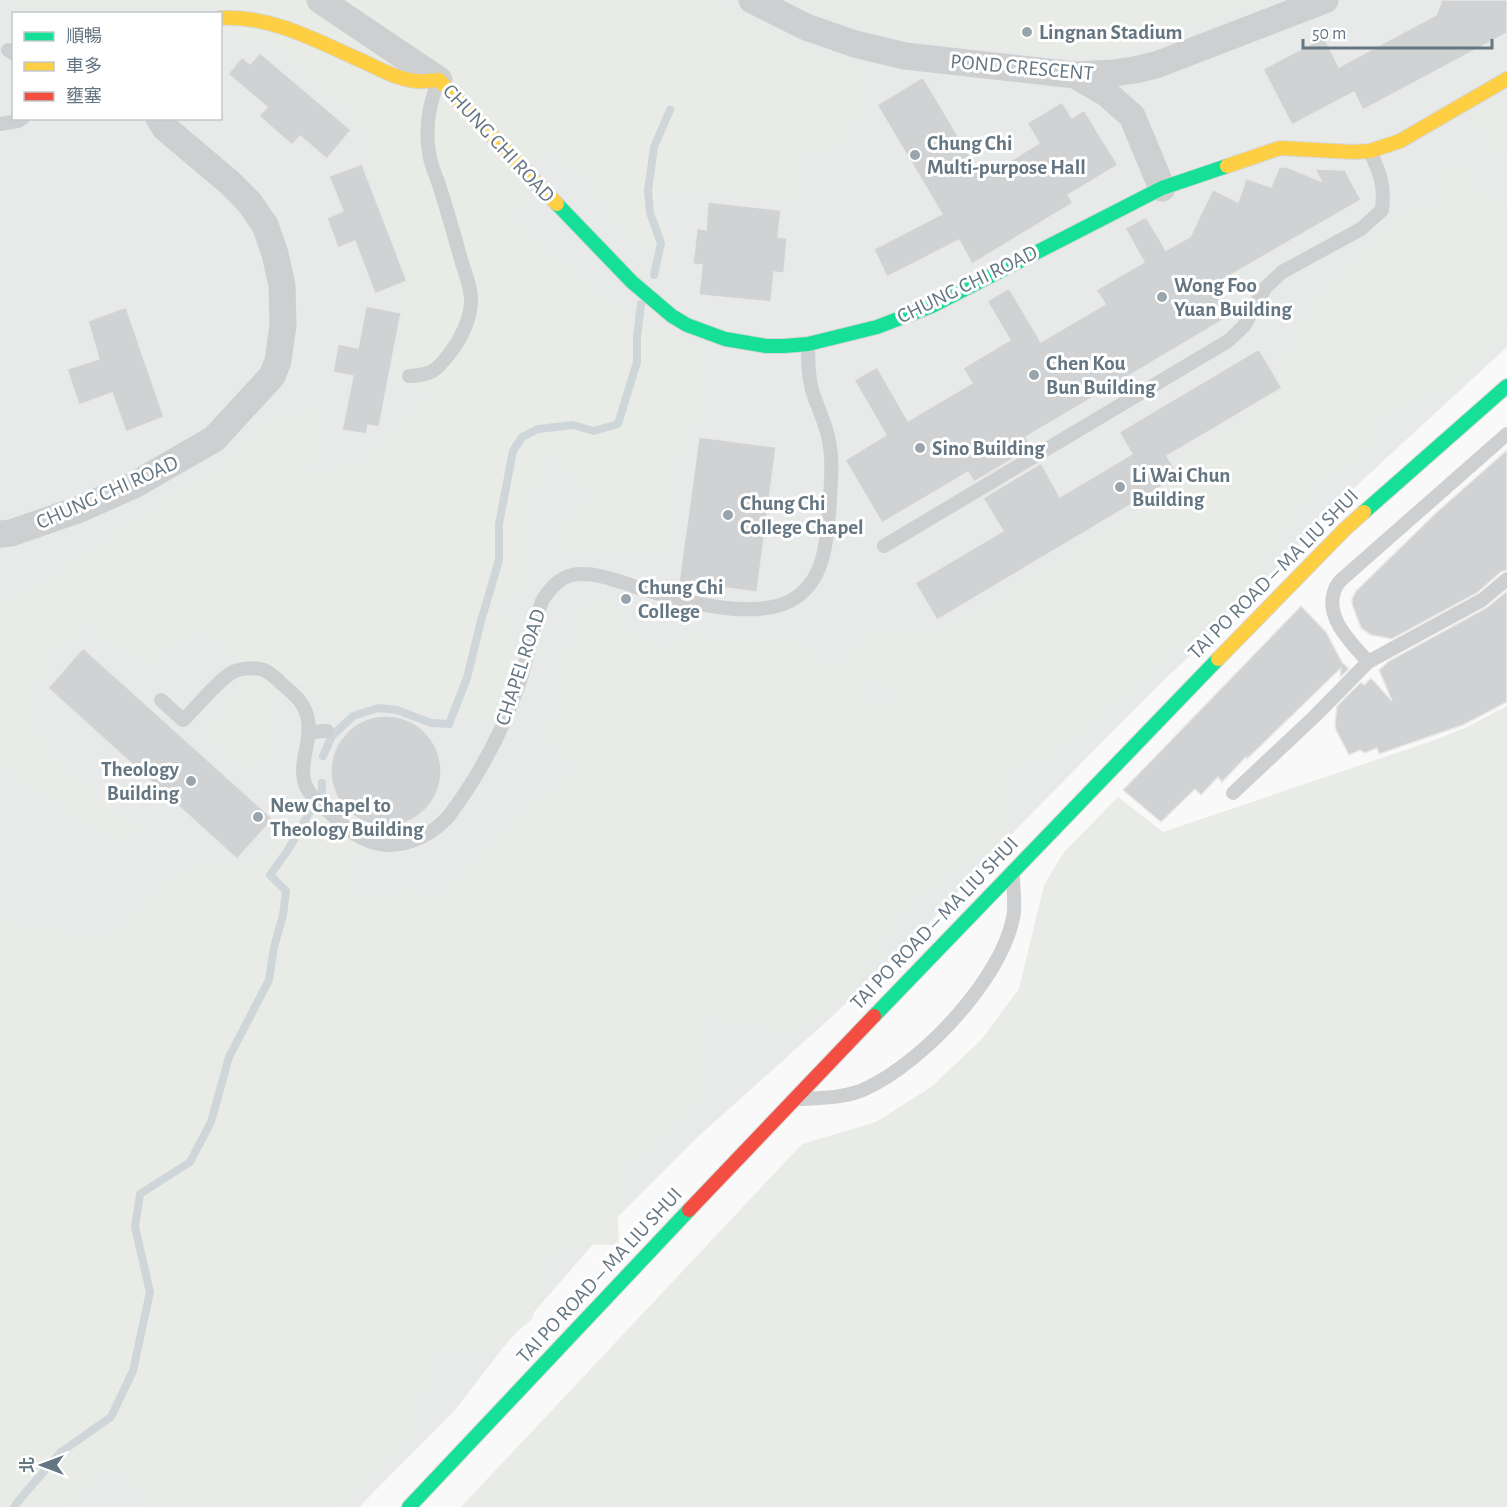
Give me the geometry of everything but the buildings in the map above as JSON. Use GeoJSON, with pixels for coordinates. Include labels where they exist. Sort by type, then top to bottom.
{"type":"FeatureCollection","features":[{"type":"Feature","properties":{"kind":"main road","name":"CHUNG CHI ROAD"},"geometry":{"type":"LineString","coordinates":[[222,18],[250,19],[278,25],[392,74],[417,81],[439,80],[632,282],[672,316],[687,325],[725,339],[766,346],[808,344],[877,327],[932,306],[1162,188],[1280,148],[1353,152],[1370,151],[1400,141],[1507,79]]}},
{"type":"Feature","properties":{"kind":"main road","name":"TAI PO ROAD – MA LIU SHUI"},"geometry":{"type":"LineString","coordinates":[[409,1507],[794,1099],[1157,720],[1345,529],[1507,386]]}},
{"type":"Feature","properties":{"kind":"street"},"geometry":{"type":"LineString","coordinates":[[320,0],[439,80]]}},
{"type":"Feature","properties":{"kind":"street","name":"POND CRESCENT"},"geometry":{"type":"LineString","coordinates":[[752,0],[806,27],[855,44],[905,56],[1075,75],[1114,73],[1156,65],[1325,0]]}},
{"type":"Feature","properties":{"kind":"street"},"geometry":{"type":"LineString","coordinates":[[1132,116],[1137,85],[1144,75],[1156,65]]}},
{"type":"Feature","properties":{"kind":"street"},"geometry":{"type":"LineString","coordinates":[[1075,75],[1106,93],[1132,116],[1162,188]]}},
{"type":"Feature","properties":{"kind":"street","name":"CHUNG CHI ROAD"},"geometry":{"type":"LineString","coordinates":[[0,534],[10,533],[80,509],[134,484],[214,439],[272,376],[278,361],[284,325],[282,285],[276,254],[265,225],[249,202],[165,128],[160,120]]}},
{"type":"Feature","properties":{"kind":"lane"},"geometry":{"type":"LineString","coordinates":[[409,376],[430,373],[446,359],[456,346],[465,327],[471,301],[440,185],[430,160],[427,133],[428,113],[439,80]]}},
{"type":"Feature","properties":{"kind":"lane"},"geometry":{"type":"LineString","coordinates":[[0,124],[20,120]]}},
{"type":"Feature","properties":{"kind":"lane"},"geometry":{"type":"LineString","coordinates":[[884,546],[1228,341],[1245,326],[1265,288],[1282,272],[1361,229],[1382,210],[1381,178],[1370,151]]}},
{"type":"Feature","properties":{"kind":"lane","name":"CHAPEL ROAD"},"geometry":{"type":"LineString","coordinates":[[161,700],[183,720],[232,673],[241,669],[264,670],[300,699],[306,713],[309,732],[303,774],[314,799],[352,832],[368,841],[394,845],[419,839],[441,825],[456,807],[488,754],[512,705],[542,601],[562,579],[581,574],[594,576],[669,596],[742,609],[765,608],[791,601],[805,590],[820,566],[827,538],[832,459],[825,422],[812,390],[808,344]]}},
{"type":"Feature","properties":{"kind":"lane"},"geometry":{"type":"LineString","coordinates":[[1368,662],[1339,626],[1333,612],[1334,591],[1341,579],[1507,434]]}},
{"type":"Feature","properties":{"kind":"lane"},"geometry":{"type":"LineString","coordinates":[[1233,793],[1315,716],[1368,662],[1482,600],[1507,579]]}},
{"type":"Feature","properties":{"kind":"lane"},"geometry":{"type":"LineString","coordinates":[[309,732],[327,731]]}},
{"type":"Feature","properties":{"kind":"lane"},"geometry":{"type":"LineString","coordinates":[[794,1099],[831,1098],[866,1089],[899,1069],[941,1034],[979,989],[1004,947],[1014,916],[1013,871]]}},
{"type":"Feature","properties":{"kind":"shaded area","name":"Chung Chi College"},"geometry":{"type":"Polygon","coordinates":[[[0,0],[1507,0],[1507,347],[1342,499],[1269,579],[1155,689],[1027,818],[915,938],[825,1023],[702,1133],[608,1227],[502,1349],[455,1410],[359,1507],[0,1507],[0,0]]]}},
{"type":"Feature","properties":{"kind":"shaded area"},"geometry":{"type":"Polygon","coordinates":[[[4,0],[480,0],[481,2],[523,2],[525,0],[714,0],[748,21],[785,38],[823,53],[861,64],[860,113],[835,152],[799,154],[801,202],[655,187],[674,263],[631,243],[581,172],[538,147],[513,222],[611,306],[698,348],[709,390],[675,466],[664,559],[629,548],[568,554],[560,530],[592,499],[547,450],[523,516],[529,558],[522,591],[497,605],[525,677],[502,683],[496,717],[453,718],[427,708],[378,701],[335,716],[306,689],[284,678],[278,687],[278,752],[245,773],[206,734],[251,666],[195,626],[155,662],[97,638],[93,622],[45,659],[25,722],[69,773],[139,829],[120,845],[0,765],[0,600],[40,583],[178,491],[217,476],[256,427],[324,408],[307,477],[369,458],[430,397],[378,374],[409,339],[389,274],[370,146],[356,116],[274,46],[222,31],[222,12],[26,12],[4,0]]]}},
{"type":"Feature","properties":{"kind":"shaded area","name":"Lingnan Stadium"},"geometry":{"type":"Polygon","coordinates":[[[789,0],[1269,0],[1135,46],[1107,53],[1078,56],[1049,55],[908,39],[859,28],[789,0]]]}},
{"type":"Feature","properties":{"kind":"shaded area"},"geometry":{"type":"Polygon","coordinates":[[[1507,96],[1507,156],[1485,140],[1473,118],[1507,96]]]}},
{"type":"Feature","properties":{"kind":"shaded area"},"geometry":{"type":"Polygon","coordinates":[[[1458,151],[1468,186],[1507,207],[1507,328],[1461,382],[1379,418],[1358,467],[1324,470],[1249,586],[1138,684],[1055,753],[1014,767],[1001,839],[900,910],[855,989],[799,1033],[703,1015],[705,1093],[651,1150],[616,1173],[619,1245],[554,1244],[532,1319],[491,1354],[430,1351],[415,1429],[339,1507],[142,1507],[141,1497],[113,1460],[67,1507],[0,1507],[0,911],[22,931],[113,934],[155,896],[180,868],[250,865],[277,845],[315,782],[366,836],[346,892],[368,901],[406,889],[447,899],[463,870],[540,798],[581,770],[549,738],[568,653],[581,608],[611,597],[633,638],[661,648],[690,636],[736,639],[768,636],[801,640],[833,671],[861,640],[893,629],[952,629],[1044,568],[1133,517],[1160,492],[1183,456],[1227,432],[1252,415],[1286,361],[1297,329],[1351,262],[1396,218],[1450,199],[1438,178],[1458,151]],[[870,680],[863,704],[897,705],[901,688],[870,680]]]}},
{"type":"Feature","properties":{"kind":"shaded area"},"geometry":{"type":"Polygon","coordinates":[[[1507,706],[1507,1507],[461,1507],[802,1144],[876,1122],[931,1087],[981,1040],[1019,989],[1044,885],[1064,852],[1118,797],[1163,832],[1432,741],[1467,727],[1507,706]]]}},
{"type":"Feature","properties":{"kind":"waterway"},"geometry":{"type":"LineString","coordinates":[[654,275],[661,243],[650,213],[648,191],[654,147],[670,110]]}},
{"type":"Feature","properties":{"kind":"waterway"},"geometry":{"type":"LineString","coordinates":[[323,756],[332,736],[353,716],[378,708],[397,710],[431,723],[449,724],[467,678],[499,560],[499,524],[513,451],[522,437],[538,429],[573,425],[594,431],[618,424],[637,362],[641,304]]}},
{"type":"Feature","properties":{"kind":"waterway"},"geometry":{"type":"LineString","coordinates":[[322,783],[322,796]]}},
{"type":"Feature","properties":{"kind":"waterway"},"geometry":{"type":"LineString","coordinates":[[14,1507],[61,1452],[111,1417],[133,1371],[150,1292],[135,1227],[140,1194],[190,1162],[211,1122],[229,1057],[269,980],[286,891],[270,875],[288,850],[311,810]]}},
{"type":"Feature","properties":{"kind":"traffic: fast"},"geometry":{"type":"LineString","coordinates":[[557,204],[632,282],[672,316],[687,325],[725,339],[766,346],[784,346],[808,344],[877,327],[932,306],[1162,188],[1227,166]]}},
{"type":"Feature","properties":{"kind":"traffic: fast"},"geometry":{"type":"LineString","coordinates":[[1364,512],[1507,386]]}},
{"type":"Feature","properties":{"kind":"traffic: fast"},"geometry":{"type":"LineString","coordinates":[[874,1016],[1218,659]]}},
{"type":"Feature","properties":{"kind":"traffic: fast"},"geometry":{"type":"LineString","coordinates":[[409,1507],[689,1210]]}},
{"type":"Feature","properties":{"kind":"traffic: slow"},"geometry":{"type":"LineString","coordinates":[[222,18],[257,20],[292,30],[401,78],[419,81],[439,80],[557,204]]}},
{"type":"Feature","properties":{"kind":"traffic: slow"},"geometry":{"type":"LineString","coordinates":[[1227,166],[1280,148],[1370,151],[1400,141],[1507,79]]}},
{"type":"Feature","properties":{"kind":"traffic: slow"},"geometry":{"type":"LineString","coordinates":[[1218,659],[1364,512]]}},
{"type":"Feature","properties":{"kind":"traffic: jam"},"geometry":{"type":"LineString","coordinates":[[689,1210],[874,1016]]}},
{"type":"Feature","properties":{"kind":"place","name":"Lingnan Stadium"},"geometry":{"type":"Point","coordinates":[1027,32]}},
{"type":"Feature","properties":{"kind":"place","name":"Chung Chi Multi-purpose Hall"},"geometry":{"type":"Point","coordinates":[915,155]}},
{"type":"Feature","properties":{"kind":"place","name":"Wong Foo Yuan Building"},"geometry":{"type":"Point","coordinates":[1162,297]}},
{"type":"Feature","properties":{"kind":"place","name":"Chen Kou Bun Building"},"geometry":{"type":"Point","coordinates":[1034,375]}},
{"type":"Feature","properties":{"kind":"place","name":"Sino Building"},"geometry":{"type":"Point","coordinates":[920,448]}},
{"type":"Feature","properties":{"kind":"place","name":"Li Wai Chun Building"},"geometry":{"type":"Point","coordinates":[1120,487]}},
{"type":"Feature","properties":{"kind":"place","name":"Chung Chi College Chapel"},"geometry":{"type":"Point","coordinates":[728,515]}},
{"type":"Feature","properties":{"kind":"place","name":"Chung Chi College"},"geometry":{"type":"Point","coordinates":[626,599]}},
{"type":"Feature","properties":{"kind":"place","name":"Theology Building"},"geometry":{"type":"Point","coordinates":[191,781]}},
{"type":"Feature","properties":{"kind":"place","name":"New Chapel to Theology Building"},"geometry":{"type":"Point","coordinates":[258,817]}}]}
